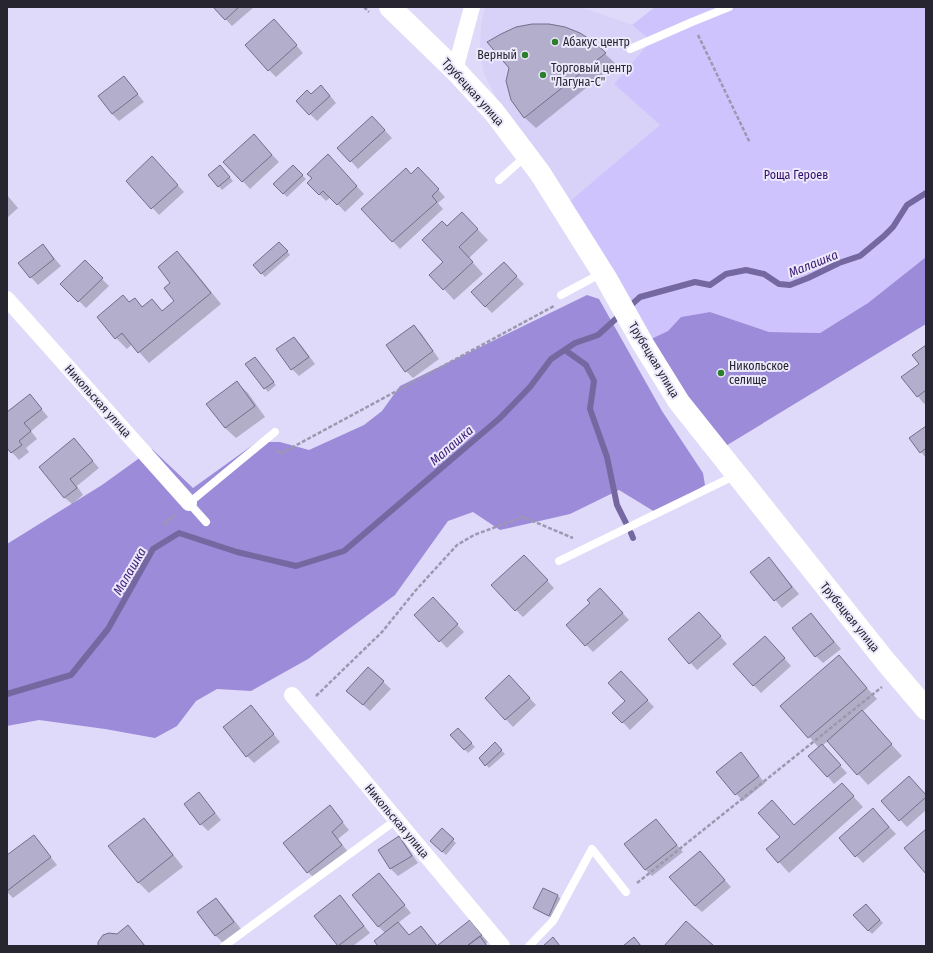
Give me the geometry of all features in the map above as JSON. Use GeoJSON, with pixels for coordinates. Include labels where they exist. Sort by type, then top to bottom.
{"type":"FeatureCollection","features":[{"type":"Feature","properties":{"kind":"main road","name":"Трубецкая улица"},"geometry":{"type":"LineString","coordinates":[[390,7],[455,70],[494,112],[540,173],[604,275],[643,344],[679,402],[886,662],[926,709]]}},
{"type":"Feature","properties":{"kind":"street"},"geometry":{"type":"LineString","coordinates":[[455,70],[472,7]]}},
{"type":"Feature","properties":{"kind":"street","name":"Никольская улица"},"geometry":{"type":"LineString","coordinates":[[7,299],[189,503]]}},
{"type":"Feature","properties":{"kind":"street","name":"Никольская улица"},"geometry":{"type":"LineString","coordinates":[[292,695],[502,946]]}},
{"type":"Feature","properties":{"kind":"lane"},"geometry":{"type":"LineString","coordinates":[[630,49],[729,7]]}},
{"type":"Feature","properties":{"kind":"lane"},"geometry":{"type":"LineString","coordinates":[[499,180],[527,156]]}},
{"type":"Feature","properties":{"kind":"lane"},"geometry":{"type":"LineString","coordinates":[[560,299],[604,275]]}},
{"type":"Feature","properties":{"kind":"lane"},"geometry":{"type":"LineString","coordinates":[[206,522],[189,503],[272,435]]}},
{"type":"Feature","properties":{"kind":"lane"},"geometry":{"type":"LineString","coordinates":[[559,561],[737,474]]}},
{"type":"Feature","properties":{"kind":"lane"},"geometry":{"type":"LineString","coordinates":[[224,946],[396,820]]}},
{"type":"Feature","properties":{"kind":"lane"},"geometry":{"type":"LineString","coordinates":[[529,946],[553,922],[592,849],[626,892]]}},
{"type":"Feature","properties":{"kind":"path"},"geometry":{"type":"LineString","coordinates":[[692,22],[750,143]]}},
{"type":"Feature","properties":{"kind":"path"},"geometry":{"type":"LineString","coordinates":[[272,435],[280,454],[560,299]]}},
{"type":"Feature","properties":{"kind":"path"},"geometry":{"type":"LineString","coordinates":[[303,708],[382,632],[416,590],[457,545],[474,535],[523,517],[590,546]]}},
{"type":"Feature","properties":{"kind":"path"},"geometry":{"type":"LineString","coordinates":[[626,892],[886,684]]}},
{"type":"Feature","properties":{"kind":"shaded area"},"geometry":{"type":"Polygon","coordinates":[[[485,7],[580,7],[632,25],[651,41],[614,84],[661,125],[569,202],[501,106],[484,74],[480,50],[481,26],[485,7]]]}},
{"type":"Feature","properties":{"kind":"shaded area"},"geometry":{"type":"Polygon","coordinates":[[[926,257],[926,324],[724,447],[686,397],[651,339],[668,331],[681,317],[710,312],[769,332],[820,333],[868,303],[926,257]]]}},
{"type":"Feature","properties":{"kind":"shaded area"},"geometry":{"type":"Polygon","coordinates":[[[587,295],[599,299],[662,411],[703,473],[705,485],[693,493],[655,512],[619,490],[570,514],[500,530],[473,512],[448,521],[395,595],[308,659],[251,691],[217,689],[196,701],[177,726],[155,738],[105,729],[39,720],[7,726],[7,544],[102,485],[152,449],[193,488],[257,442],[280,442],[309,450],[364,425],[382,411],[400,386],[587,295]]]}},
{"type":"Feature","properties":{"kind":"green space","name":"Роща Героев"},"geometry":{"type":"Polygon","coordinates":[[[655,7],[926,7],[926,257],[868,303],[820,333],[769,332],[710,312],[681,317],[668,331],[651,339],[569,202],[660,125],[614,84],[651,41],[632,25],[655,7]]]}},
{"type":"Feature","properties":{"kind":"building"},"geometry":{"type":"Polygon","coordinates":[[[213,7],[239,7],[225,20],[213,7]]]}},
{"type":"Feature","properties":{"kind":"building"},"geometry":{"type":"Polygon","coordinates":[[[274,19],[297,45],[268,71],[245,45],[274,19]]]}},
{"type":"Feature","properties":{"kind":"building","name":"Торговый центр \"Лагуна-С\""},"geometry":{"type":"Polygon","coordinates":[[[532,24],[549,24],[565,27],[580,33],[594,42],[606,53],[524,118],[511,100],[506,81],[509,68],[487,42],[516,27],[532,24]]]}},
{"type":"Feature","properties":{"kind":"building"},"geometry":{"type":"Polygon","coordinates":[[[124,76],[138,94],[112,114],[98,96],[124,76]]]}},
{"type":"Feature","properties":{"kind":"building"},"geometry":{"type":"Polygon","coordinates":[[[321,85],[330,96],[309,115],[296,101],[307,90],[311,94],[321,85]]]}},
{"type":"Feature","properties":{"kind":"building"},"geometry":{"type":"Polygon","coordinates":[[[372,116],[385,130],[350,162],[337,148],[372,116]]]}},
{"type":"Feature","properties":{"kind":"building"},"geometry":{"type":"Polygon","coordinates":[[[254,134],[272,155],[242,182],[223,162],[254,134]]]}},
{"type":"Feature","properties":{"kind":"building"},"geometry":{"type":"Polygon","coordinates":[[[328,154],[357,186],[337,205],[323,191],[319,195],[307,183],[312,178],[307,174],[328,154]]]}},
{"type":"Feature","properties":{"kind":"building"},"geometry":{"type":"Polygon","coordinates":[[[152,156],[178,185],[151,209],[126,181],[152,156]]]}},
{"type":"Feature","properties":{"kind":"building"},"geometry":{"type":"Polygon","coordinates":[[[220,165],[230,177],[218,187],[208,175],[220,165]]]}},
{"type":"Feature","properties":{"kind":"building"},"geometry":{"type":"Polygon","coordinates":[[[293,165],[303,175],[283,194],[273,184],[293,165]]]}},
{"type":"Feature","properties":{"kind":"building"},"geometry":{"type":"Polygon","coordinates":[[[418,167],[439,189],[432,196],[437,202],[392,242],[361,209],[406,168],[411,174],[418,167]]]}},
{"type":"Feature","properties":{"kind":"building"},"geometry":{"type":"Polygon","coordinates":[[[462,212],[478,229],[459,247],[473,262],[443,290],[429,275],[443,262],[422,240],[442,221],[447,226],[462,212]]]}},
{"type":"Feature","properties":{"kind":"building"},"geometry":{"type":"Polygon","coordinates":[[[279,242],[288,251],[261,274],[253,265],[279,242]]]}},
{"type":"Feature","properties":{"kind":"building"},"geometry":{"type":"Polygon","coordinates":[[[43,244],[54,259],[30,278],[18,263],[43,244]]]}},
{"type":"Feature","properties":{"kind":"building"},"geometry":{"type":"Polygon","coordinates":[[[177,251],[211,293],[138,353],[122,333],[115,339],[97,317],[123,295],[129,302],[135,298],[142,307],[152,299],[162,311],[174,301],[164,288],[170,283],[158,267],[177,251]]]}},
{"type":"Feature","properties":{"kind":"building"},"geometry":{"type":"Polygon","coordinates":[[[85,260],[103,278],[78,302],[60,284],[85,260]]]}},
{"type":"Feature","properties":{"kind":"building"},"geometry":{"type":"Polygon","coordinates":[[[504,262],[517,276],[485,307],[471,292],[504,262]]]}},
{"type":"Feature","properties":{"kind":"building"},"geometry":{"type":"Polygon","coordinates":[[[414,325],[433,351],[405,372],[386,345],[414,325]]]}},
{"type":"Feature","properties":{"kind":"building"},"geometry":{"type":"Polygon","coordinates":[[[294,337],[309,357],[291,370],[276,349],[294,337]]]}},
{"type":"Feature","properties":{"kind":"building"},"geometry":{"type":"Polygon","coordinates":[[[926,345],[926,390],[917,397],[901,377],[919,364],[912,355],[926,345]]]}},
{"type":"Feature","properties":{"kind":"building"},"geometry":{"type":"Polygon","coordinates":[[[255,357],[274,382],[264,389],[245,364],[255,357]]]}},
{"type":"Feature","properties":{"kind":"building"},"geometry":{"type":"Polygon","coordinates":[[[237,381],[255,406],[225,428],[206,404],[237,381]]]}},
{"type":"Feature","properties":{"kind":"building"},"geometry":{"type":"Polygon","coordinates":[[[30,394],[42,409],[24,423],[31,431],[19,441],[22,445],[11,453],[7,448],[7,412],[30,394]]]}},
{"type":"Feature","properties":{"kind":"building"},"geometry":{"type":"Polygon","coordinates":[[[926,426],[926,448],[920,453],[909,438],[926,426]]]}},
{"type":"Feature","properties":{"kind":"building"},"geometry":{"type":"Polygon","coordinates":[[[74,438],[93,461],[70,479],[77,488],[64,498],[39,467],[74,438]]]}},
{"type":"Feature","properties":{"kind":"building"},"geometry":{"type":"Polygon","coordinates":[[[524,555],[548,580],[515,611],[491,585],[524,555]]]}},
{"type":"Feature","properties":{"kind":"building"},"geometry":{"type":"Polygon","coordinates":[[[769,557],[792,587],[774,601],[750,572],[769,557]]]}},
{"type":"Feature","properties":{"kind":"building"},"geometry":{"type":"Polygon","coordinates":[[[600,588],[623,613],[585,646],[566,625],[590,603],[587,600],[600,588]]]}},
{"type":"Feature","properties":{"kind":"building"},"geometry":{"type":"Polygon","coordinates":[[[433,597],[458,624],[439,642],[414,615],[433,597]]]}},
{"type":"Feature","properties":{"kind":"building"},"geometry":{"type":"Polygon","coordinates":[[[699,612],[721,636],[689,664],[668,639],[699,612]]]}},
{"type":"Feature","properties":{"kind":"building"},"geometry":{"type":"Polygon","coordinates":[[[811,613],[834,642],[815,657],[792,628],[811,613]]]}},
{"type":"Feature","properties":{"kind":"building"},"geometry":{"type":"Polygon","coordinates":[[[765,636],[785,658],[753,686],[733,664],[765,636]]]}},
{"type":"Feature","properties":{"kind":"building"},"geometry":{"type":"Polygon","coordinates":[[[839,655],[867,688],[808,738],[780,706],[839,655]]]}},
{"type":"Feature","properties":{"kind":"building"},"geometry":{"type":"Polygon","coordinates":[[[368,667],[384,681],[363,705],[346,691],[368,667]]]}},
{"type":"Feature","properties":{"kind":"building"},"geometry":{"type":"Polygon","coordinates":[[[621,671],[648,700],[622,723],[612,713],[625,701],[608,683],[621,671]]]}},
{"type":"Feature","properties":{"kind":"building"},"geometry":{"type":"Polygon","coordinates":[[[509,675],[530,698],[505,720],[485,698],[509,675]]]}},
{"type":"Feature","properties":{"kind":"building"},"geometry":{"type":"Polygon","coordinates":[[[251,705],[274,734],[246,757],[223,727],[251,705]]]}},
{"type":"Feature","properties":{"kind":"building"},"geometry":{"type":"Polygon","coordinates":[[[862,710],[892,744],[857,775],[827,741],[862,710]]]}},
{"type":"Feature","properties":{"kind":"building"},"geometry":{"type":"Polygon","coordinates":[[[458,728],[472,743],[464,750],[450,735],[458,728]]]}},
{"type":"Feature","properties":{"kind":"building"},"geometry":{"type":"Polygon","coordinates":[[[495,742],[502,750],[485,766],[479,758],[495,742]]]}},
{"type":"Feature","properties":{"kind":"building"},"geometry":{"type":"Polygon","coordinates":[[[822,744],[841,765],[827,777],[808,756],[822,744]]]}},
{"type":"Feature","properties":{"kind":"building"},"geometry":{"type":"Polygon","coordinates":[[[741,752],[759,776],[735,795],[716,772],[741,752]]]}},
{"type":"Feature","properties":{"kind":"building"},"geometry":{"type":"Polygon","coordinates":[[[909,776],[926,795],[926,797],[899,821],[881,801],[909,776]]]}},
{"type":"Feature","properties":{"kind":"building"},"geometry":{"type":"Polygon","coordinates":[[[842,783],[854,796],[778,863],[766,849],[780,837],[758,813],[772,800],[794,825],[842,783]]]}},
{"type":"Feature","properties":{"kind":"building"},"geometry":{"type":"Polygon","coordinates":[[[199,792],[215,813],[200,825],[184,804],[199,792]]]}},
{"type":"Feature","properties":{"kind":"building"},"geometry":{"type":"Polygon","coordinates":[[[330,805],[343,822],[332,832],[342,845],[307,873],[283,843],[330,805]]]}},
{"type":"Feature","properties":{"kind":"building"},"geometry":{"type":"Polygon","coordinates":[[[873,808],[889,827],[855,857],[839,838],[873,808]]]}},
{"type":"Feature","properties":{"kind":"building"},"geometry":{"type":"Polygon","coordinates":[[[144,818],[173,855],[138,883],[108,846],[144,818]]]}},
{"type":"Feature","properties":{"kind":"building"},"geometry":{"type":"Polygon","coordinates":[[[656,819],[677,845],[645,870],[624,844],[656,819]]]}},
{"type":"Feature","properties":{"kind":"building"},"geometry":{"type":"Polygon","coordinates":[[[442,828],[454,839],[442,852],[430,841],[442,828]]]}},
{"type":"Feature","properties":{"kind":"building"},"geometry":{"type":"Polygon","coordinates":[[[926,829],[926,874],[904,848],[926,829]]]}},
{"type":"Feature","properties":{"kind":"building"},"geometry":{"type":"Polygon","coordinates":[[[34,835],[51,857],[7,891],[7,855],[34,835]]]}},
{"type":"Feature","properties":{"kind":"building"},"geometry":{"type":"Polygon","coordinates":[[[399,836],[412,856],[390,869],[378,850],[399,836]]]}},
{"type":"Feature","properties":{"kind":"building"},"geometry":{"type":"Polygon","coordinates":[[[700,851],[725,880],[695,906],[669,877],[700,851]]]}},
{"type":"Feature","properties":{"kind":"building"},"geometry":{"type":"Polygon","coordinates":[[[379,873],[405,905],[378,927],[352,895],[379,873]]]}},
{"type":"Feature","properties":{"kind":"building"},"geometry":{"type":"Polygon","coordinates":[[[543,888],[558,895],[549,916],[533,908],[543,888]]]}},
{"type":"Feature","properties":{"kind":"building"},"geometry":{"type":"Polygon","coordinates":[[[340,895],[364,926],[338,946],[314,916],[340,895]]]}},
{"type":"Feature","properties":{"kind":"building"},"geometry":{"type":"Polygon","coordinates":[[[216,898],[234,922],[215,936],[197,912],[216,898]]]}},
{"type":"Feature","properties":{"kind":"building"},"geometry":{"type":"Polygon","coordinates":[[[866,904],[880,920],[868,931],[853,915],[866,904]]]}},
{"type":"Feature","properties":{"kind":"building"},"geometry":{"type":"Polygon","coordinates":[[[470,920],[482,935],[467,946],[438,945],[470,920]]]}},
{"type":"Feature","properties":{"kind":"building"},"geometry":{"type":"Polygon","coordinates":[[[686,921],[714,946],[664,946],[686,921]]]}},
{"type":"Feature","properties":{"kind":"building"},"geometry":{"type":"Polygon","coordinates":[[[398,922],[409,935],[421,926],[437,946],[378,946],[374,941],[398,922]]]}},
{"type":"Feature","properties":{"kind":"building"},"geometry":{"type":"Polygon","coordinates":[[[128,925],[145,946],[98,946],[98,942],[103,935],[109,933],[117,934],[128,925]]]}},
{"type":"Feature","properties":{"kind":"building"},"geometry":{"type":"Polygon","coordinates":[[[480,936],[487,946],[467,946],[480,936]]]}},
{"type":"Feature","properties":{"kind":"building"},"geometry":{"type":"Polygon","coordinates":[[[553,937],[560,946],[543,946],[553,937]]]}},
{"type":"Feature","properties":{"kind":"building"},"geometry":{"type":"Polygon","coordinates":[[[634,937],[641,946],[623,946],[634,937]]]}},
{"type":"Feature","properties":{"kind":"waterway","name":"Малашка"},"geometry":{"type":"LineString","coordinates":[[7,694],[71,675],[108,629],[153,549],[179,533],[237,552],[296,566],[344,551],[500,418],[530,387],[551,359],[575,343],[598,335],[640,297],[695,282],[710,285],[726,274],[746,270],[764,274],[779,284],[790,285],[839,263],[860,256],[893,227],[907,205],[926,193]]}},
{"type":"Feature","properties":{"kind":"waterway"},"geometry":{"type":"LineString","coordinates":[[565,350],[586,365],[594,381],[590,409],[607,457],[617,505],[626,523]]}},
{"type":"Feature","properties":{"kind":"waterway"},"geometry":{"type":"LineString","coordinates":[[631,533],[633,538]]}},
{"type":"Feature","properties":{"kind":"place","name":"Абакус центр"},"geometry":{"type":"Point","coordinates":[555,42]}},
{"type":"Feature","properties":{"kind":"place","name":"Верный"},"geometry":{"type":"Point","coordinates":[525,55]}},
{"type":"Feature","properties":{"kind":"place","name":"Торговый центр \"Лагуна-С\""},"geometry":{"type":"Point","coordinates":[543,75]}},
{"type":"Feature","properties":{"kind":"place","name":"Никольское селище"},"geometry":{"type":"Point","coordinates":[721,373]}}]}
